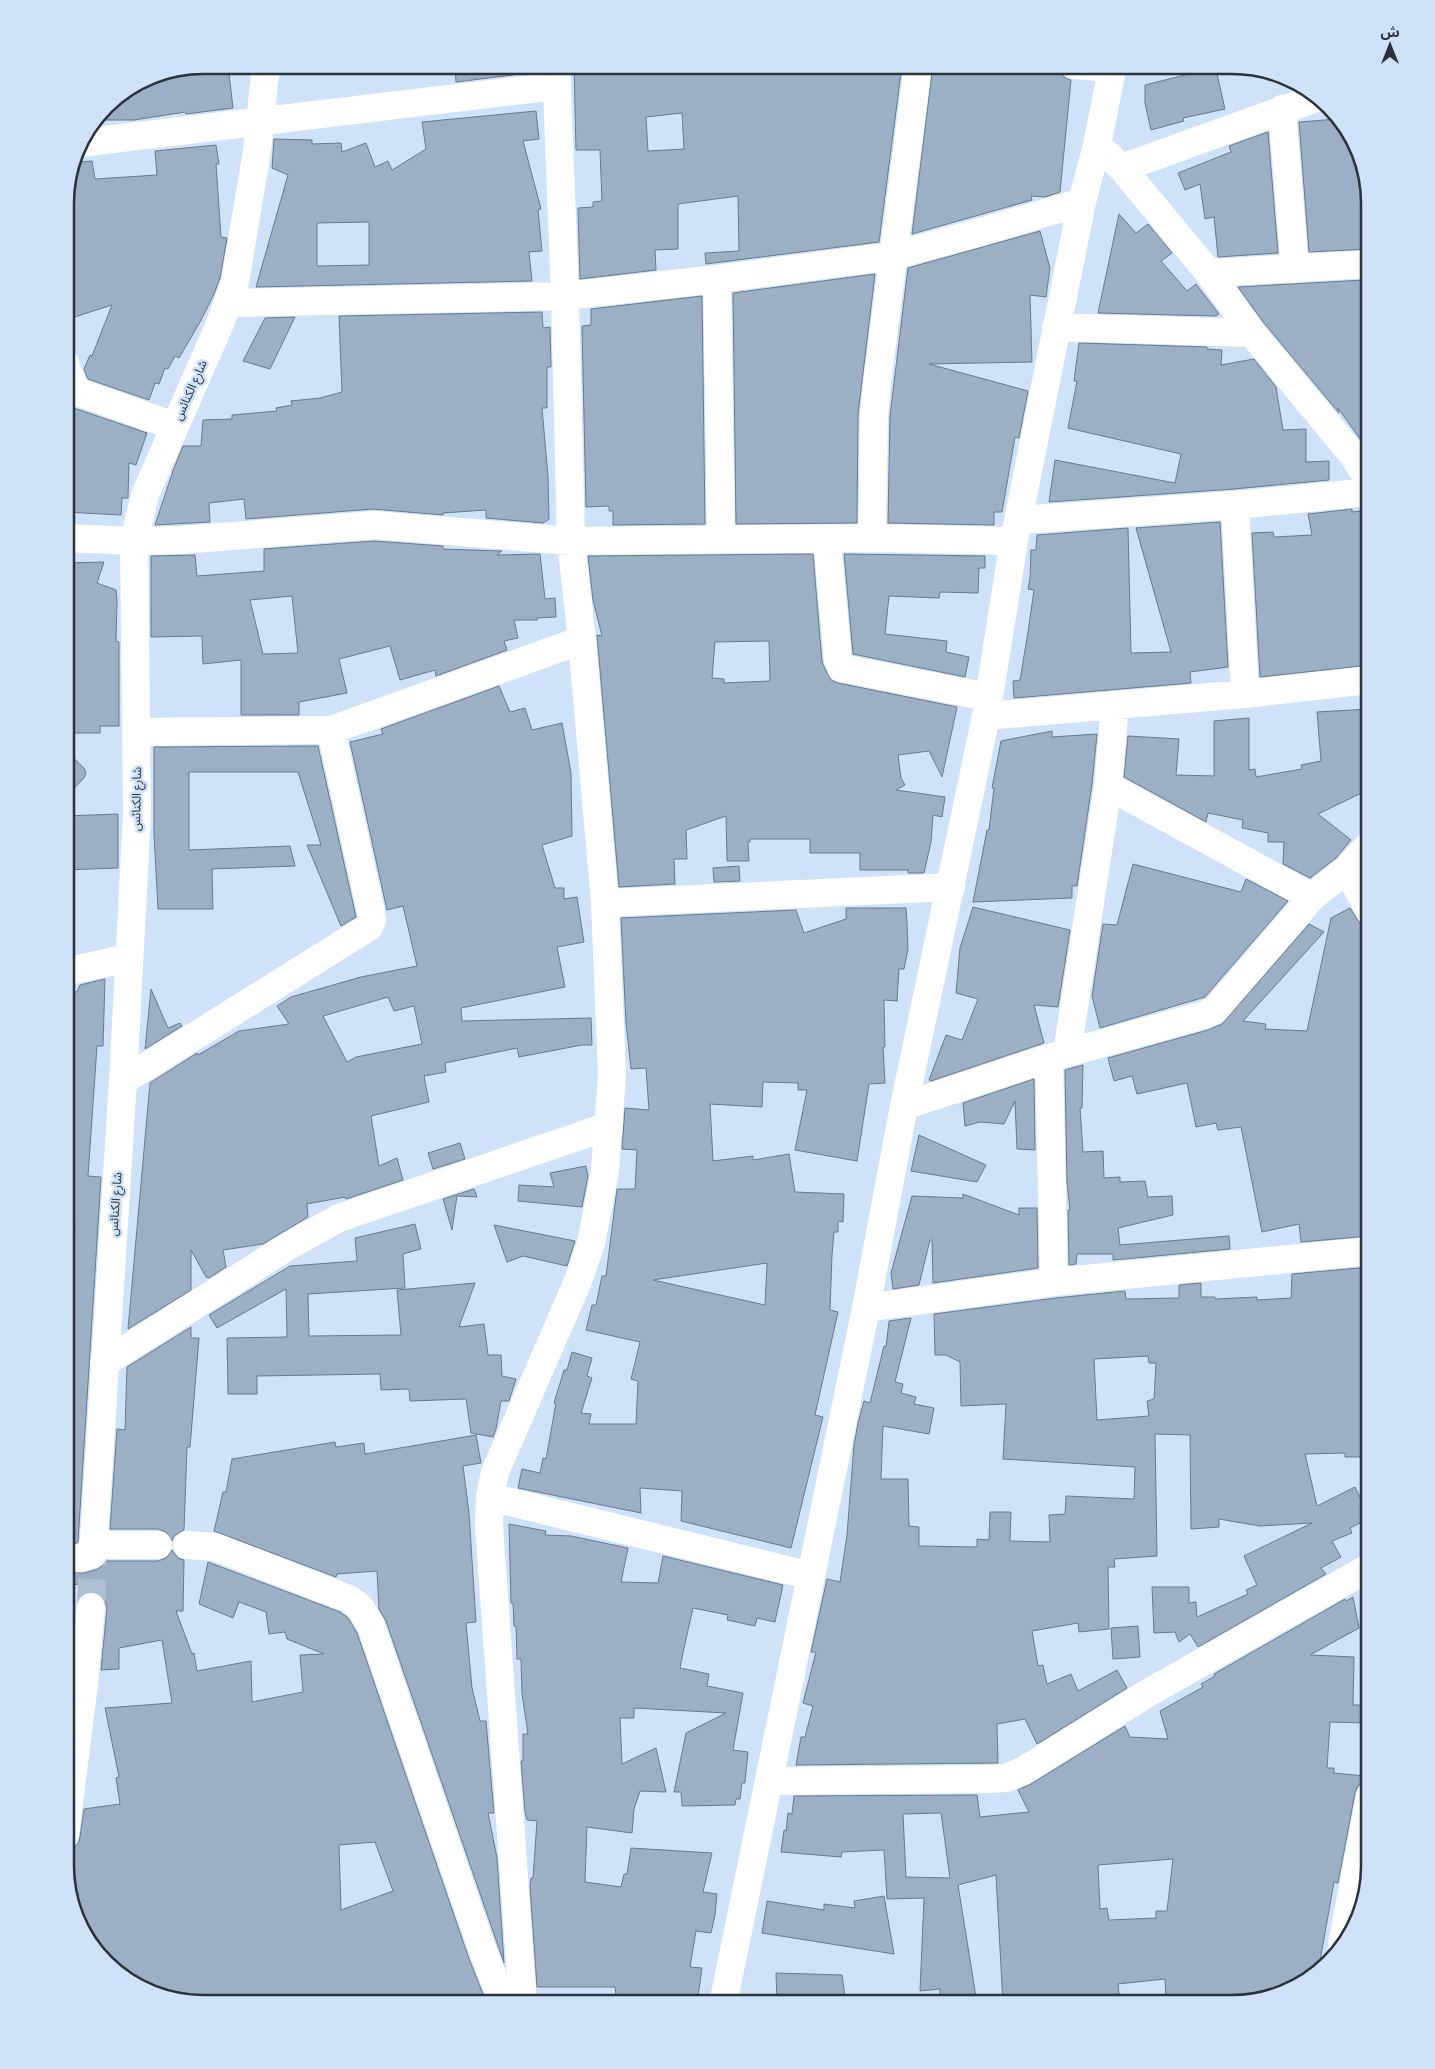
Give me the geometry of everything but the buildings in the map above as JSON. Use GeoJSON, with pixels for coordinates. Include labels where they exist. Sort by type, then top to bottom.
{"type":"FeatureCollection","features":[{"type":"Feature","properties":{"kind":"street","name":"شارع الكنائس"},"geometry":{"type":"LineString","coordinates":[[158,1545],[89,1552],[123,1081],[137,813],[134,541],[145,495],[228,303],[239,263],[260,122],[265,74]]}},
{"type":"Feature","properties":{"kind":"street"},"geometry":{"type":"LineString","coordinates":[[872,538],[874,415],[892,256],[917,74]]}},
{"type":"Feature","properties":{"kind":"street"},"geometry":{"type":"LineString","coordinates":[[725,1995],[866,1308],[904,1106],[987,707],[1016,530],[1056,327],[1111,74]]}},
{"type":"Feature","properties":{"kind":"street"},"geometry":{"type":"LineString","coordinates":[[89,142],[260,122],[556,76],[565,296],[571,541],[582,640],[605,903],[612,1050],[605,1171],[591,1243],[578,1281],[495,1472],[490,1497],[489,1525],[522,1995]]}},
{"type":"Feature","properties":{"kind":"street"},"geometry":{"type":"LineString","coordinates":[[1122,168],[1311,100]]}},
{"type":"Feature","properties":{"kind":"street"},"geometry":{"type":"LineString","coordinates":[[1282,109],[1295,269]]}},
{"type":"Feature","properties":{"kind":"street"},"geometry":{"type":"LineString","coordinates":[[1096,145],[1122,168],[1209,273],[1252,333],[1353,455],[1361,468]]}},
{"type":"Feature","properties":{"kind":"street"},"geometry":{"type":"LineString","coordinates":[[228,303],[565,296],[718,279],[892,256],[977,234],[1082,202]]}},
{"type":"Feature","properties":{"kind":"street"},"geometry":{"type":"LineString","coordinates":[[1209,273],[1361,265]]}},
{"type":"Feature","properties":{"kind":"street"},"geometry":{"type":"LineString","coordinates":[[718,279],[721,539]]}},
{"type":"Feature","properties":{"kind":"street"},"geometry":{"type":"LineString","coordinates":[[1056,327],[1252,333]]}},
{"type":"Feature","properties":{"kind":"street"},"geometry":{"type":"LineString","coordinates":[[74,386],[78,392],[174,426]]}},
{"type":"Feature","properties":{"kind":"street"},"geometry":{"type":"LineString","coordinates":[[74,538],[134,541],[181,540],[374,525],[571,541],[872,538],[1016,530],[1361,493]]}},
{"type":"Feature","properties":{"kind":"street"},"geometry":{"type":"LineString","coordinates":[[1235,505],[1245,694]]}},
{"type":"Feature","properties":{"kind":"street"},"geometry":{"type":"LineString","coordinates":[[827,539],[838,661],[841,668],[987,707],[1115,706],[1361,681]]}},
{"type":"Feature","properties":{"kind":"street"},"geometry":{"type":"LineString","coordinates":[[136,732],[331,730],[582,640]]}},
{"type":"Feature","properties":{"kind":"street"},"geometry":{"type":"LineString","coordinates":[[1054,1282],[1058,1055],[1108,786],[1115,706]]}},
{"type":"Feature","properties":{"kind":"street"},"geometry":{"type":"LineString","coordinates":[[123,1081],[369,927],[372,920],[371,912],[331,730]]}},
{"type":"Feature","properties":{"kind":"street"},"geometry":{"type":"LineString","coordinates":[[1108,786],[1312,897]]}},
{"type":"Feature","properties":{"kind":"street"},"geometry":{"type":"LineString","coordinates":[[904,1106],[1058,1055],[1204,1015],[1215,1010],[1312,897],[1348,869],[1361,854]]}},
{"type":"Feature","properties":{"kind":"street"},"geometry":{"type":"LineString","coordinates":[[1348,869],[1361,894]]}},
{"type":"Feature","properties":{"kind":"street"},"geometry":{"type":"LineString","coordinates":[[605,903],[951,887]]}},
{"type":"Feature","properties":{"kind":"street"},"geometry":{"type":"LineString","coordinates":[[74,970],[128,958]]}},
{"type":"Feature","properties":{"kind":"street"},"geometry":{"type":"LineString","coordinates":[[104,1363],[290,1245],[339,1218],[609,1126]]}},
{"type":"Feature","properties":{"kind":"street"},"geometry":{"type":"LineString","coordinates":[[866,1308],[1054,1282],[1361,1251]]}},
{"type":"Feature","properties":{"kind":"street"},"geometry":{"type":"LineString","coordinates":[[490,1497],[811,1576]]}},
{"type":"Feature","properties":{"kind":"street"},"geometry":{"type":"LineString","coordinates":[[187,1545],[215,1546],[349,1599],[360,1607],[371,1626],[481,1945],[500,1995]]}},
{"type":"Feature","properties":{"kind":"street"},"geometry":{"type":"LineString","coordinates":[[769,1781],[990,1780],[1006,1778],[1023,1771],[1148,1693],[1361,1572]]}},
{"type":"Feature","properties":{"kind":"street"},"geometry":{"type":"LineString","coordinates":[[74,1701],[75,1686],[91,1607]]}},
{"type":"Feature","properties":{"kind":"street"},"geometry":{"type":"LineString","coordinates":[[1345,1929],[1361,1844]]}},
{"type":"Feature","properties":{"kind":"tunnel"},"geometry":{"type":"LineString","coordinates":[[91,1607],[93,1554]]}}]}
